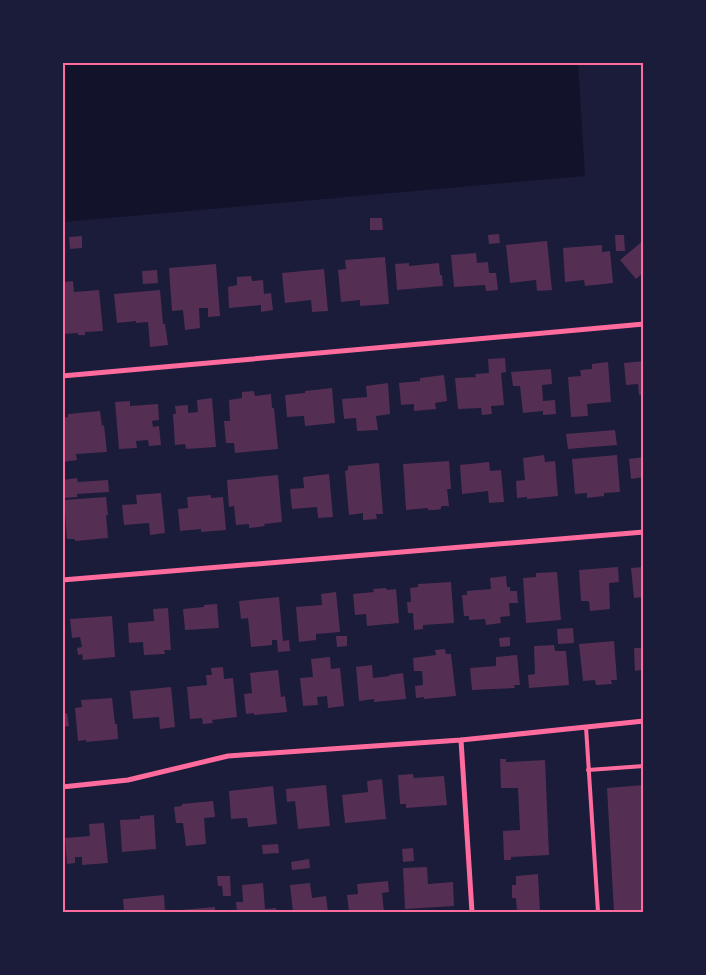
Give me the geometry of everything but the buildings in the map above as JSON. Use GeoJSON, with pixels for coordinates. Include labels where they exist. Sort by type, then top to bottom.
{"type":"FeatureCollection","features":[{"type":"Feature","properties":{"kind":"street"},"geometry":{"type":"LineString","coordinates":[[62,376],[644,324]]}},
{"type":"Feature","properties":{"kind":"street"},"geometry":{"type":"LineString","coordinates":[[62,580],[644,532]]}},
{"type":"Feature","properties":{"kind":"street"},"geometry":{"type":"LineString","coordinates":[[62,787],[128,780],[228,756],[461,740],[644,721]]}},
{"type":"Feature","properties":{"kind":"street"},"geometry":{"type":"LineString","coordinates":[[461,740],[472,912]]}},
{"type":"Feature","properties":{"kind":"lane"},"geometry":{"type":"LineString","coordinates":[[586,727],[598,912]]}},
{"type":"Feature","properties":{"kind":"lane"},"geometry":{"type":"LineString","coordinates":[[588,770],[644,766]]}},
{"type":"Feature","properties":{"kind":"shaded area"},"geometry":{"type":"Polygon","coordinates":[[[63,62],[578,63],[585,176],[63,222],[63,62]]]}}]}
